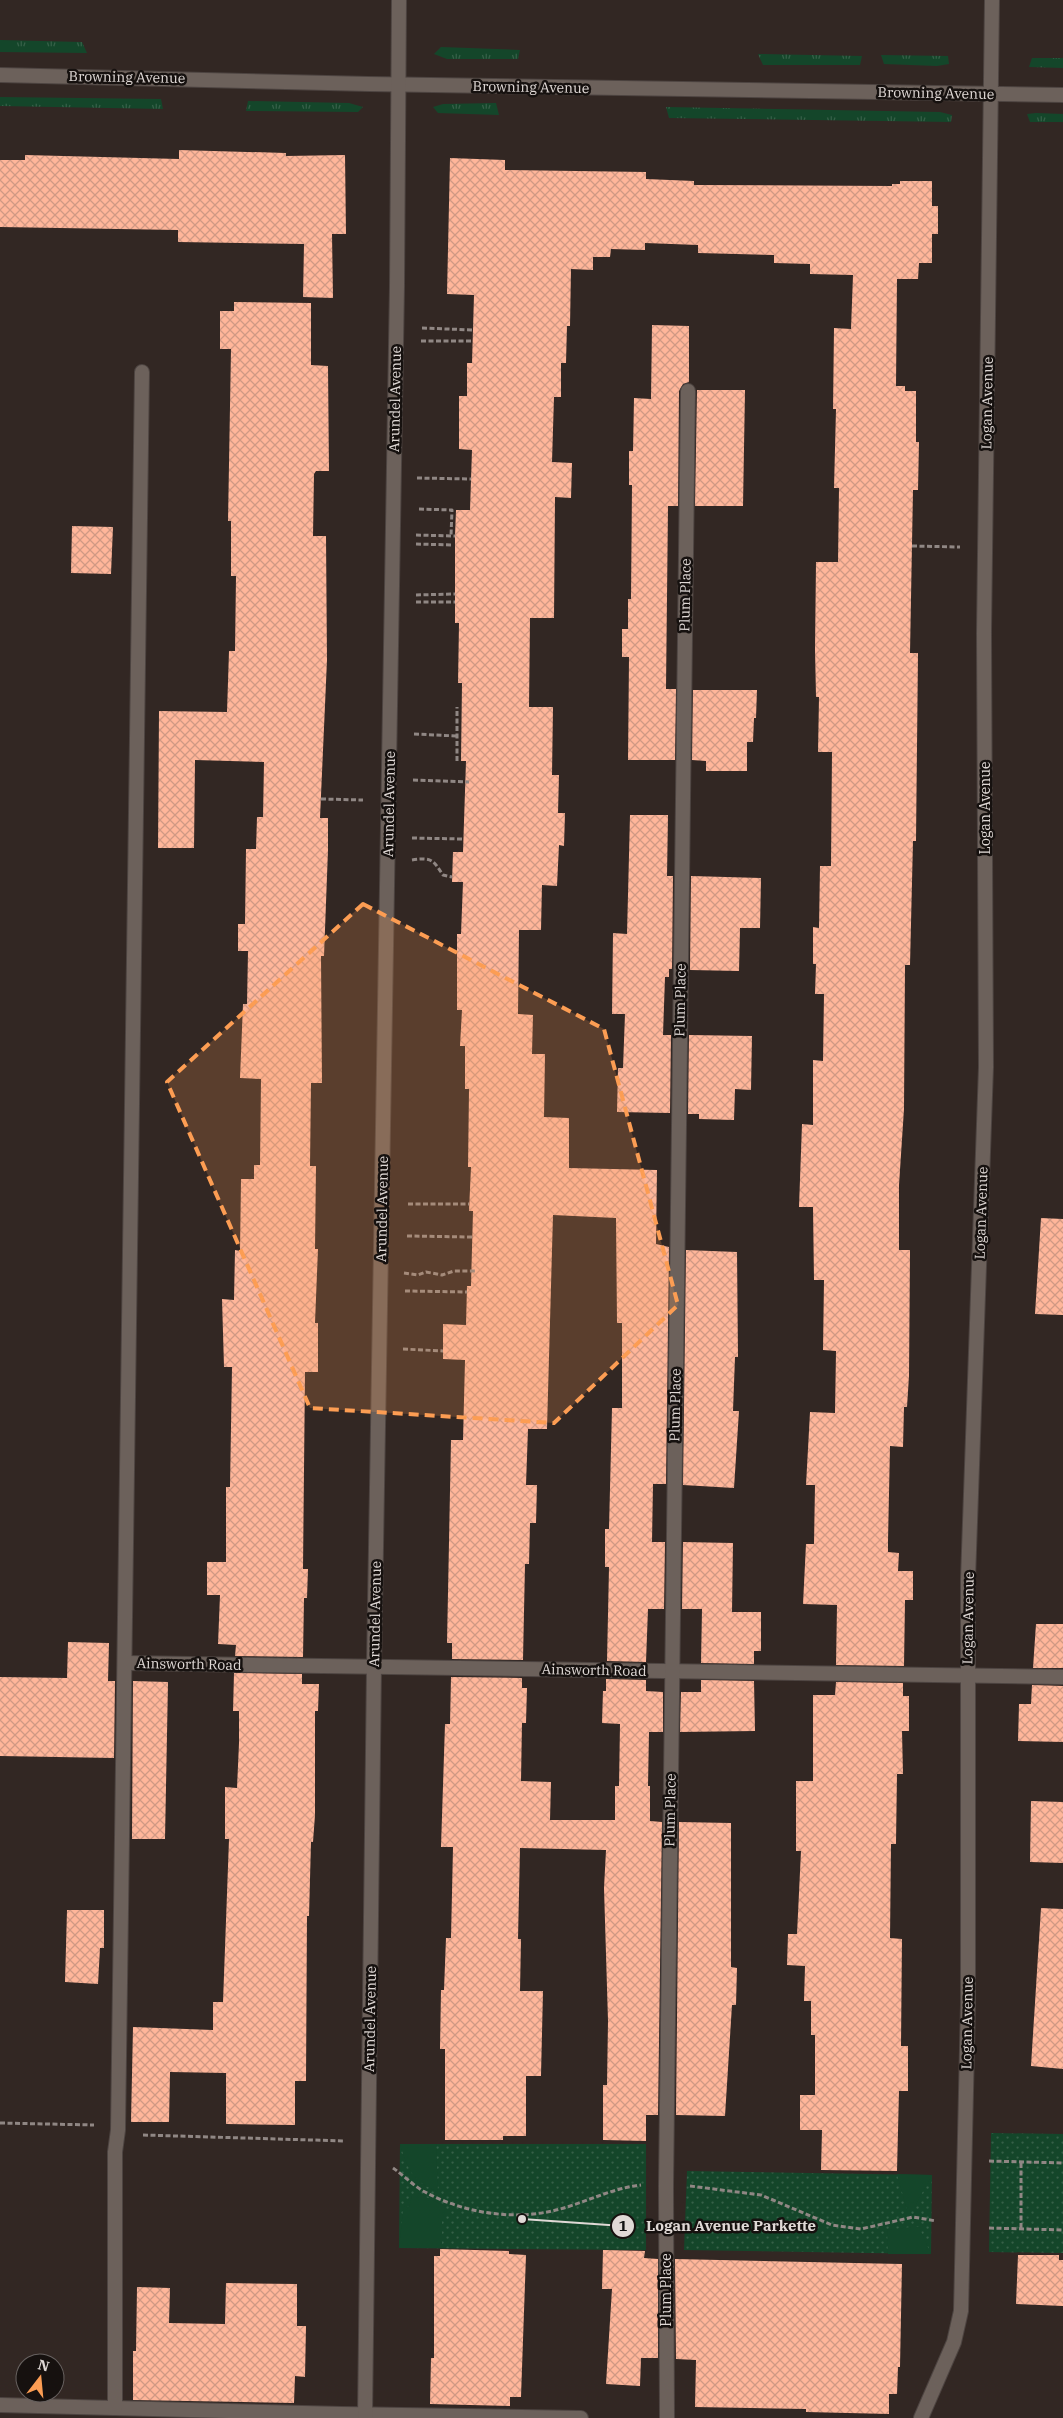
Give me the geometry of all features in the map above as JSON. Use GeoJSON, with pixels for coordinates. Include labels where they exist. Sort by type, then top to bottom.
{"type":"FeatureCollection","features":[{"type":"Feature","properties":{"kind":"street","name":"Arundel Avenue"},"geometry":{"type":"LineString","coordinates":[[366,2416],[374,1667],[397,286],[399,0]]}},
{"type":"Feature","properties":{"kind":"street","name":"Logan Avenue"},"geometry":{"type":"LineString","coordinates":[[921,2418],[954,2342],[961,2311],[968,2004],[968,1579],[986,1067],[984,633],[992,0]]}},
{"type":"Feature","properties":{"kind":"street","name":"Browning Avenue"},"geometry":{"type":"LineString","coordinates":[[0,75],[398,84],[1063,95]]}},
{"type":"Feature","properties":{"kind":"street"},"geometry":{"type":"LineString","coordinates":[[115,2408],[115,2152],[118,2130],[126,1663],[142,372]]}},
{"type":"Feature","properties":{"kind":"street","name":"Plum Place"},"geometry":{"type":"LineString","coordinates":[[667,2418],[666,2186],[688,391]]}},
{"type":"Feature","properties":{"kind":"street","name":"Ainsworth Road"},"geometry":{"type":"LineString","coordinates":[[126,1663],[1063,1677]]}},
{"type":"Feature","properties":{"kind":"street"},"geometry":{"type":"LineString","coordinates":[[0,2405],[366,2416],[581,2418]]}},
{"type":"Feature","properties":{"kind":"path"},"geometry":{"type":"LineString","coordinates":[[416,328],[474,330]]}},
{"type":"Feature","properties":{"kind":"path"},"geometry":{"type":"LineString","coordinates":[[416,341],[473,341]]}},
{"type":"Feature","properties":{"kind":"path"},"geometry":{"type":"LineString","coordinates":[[414,478],[471,479]]}},
{"type":"Feature","properties":{"kind":"path"},"geometry":{"type":"LineString","coordinates":[[413,535],[453,536],[452,510],[414,509]]}},
{"type":"Feature","properties":{"kind":"path"},"geometry":{"type":"LineString","coordinates":[[413,544],[453,545]]}},
{"type":"Feature","properties":{"kind":"path"},"geometry":{"type":"LineString","coordinates":[[912,546],[960,547]]}},
{"type":"Feature","properties":{"kind":"path"},"geometry":{"type":"LineString","coordinates":[[412,595],[455,594]]}},
{"type":"Feature","properties":{"kind":"path"},"geometry":{"type":"LineString","coordinates":[[413,602],[455,602]]}},
{"type":"Feature","properties":{"kind":"path"},"geometry":{"type":"LineString","coordinates":[[457,707],[457,761]]}},
{"type":"Feature","properties":{"kind":"path"},"geometry":{"type":"LineString","coordinates":[[411,734],[457,736]]}},
{"type":"Feature","properties":{"kind":"path"},"geometry":{"type":"LineString","coordinates":[[410,780],[469,782]]}},
{"type":"Feature","properties":{"kind":"path"},"geometry":{"type":"LineString","coordinates":[[321,799],[368,800]]}},
{"type":"Feature","properties":{"kind":"path"},"geometry":{"type":"LineString","coordinates":[[409,837],[463,839]]}},
{"type":"Feature","properties":{"kind":"path"},"geometry":{"type":"LineString","coordinates":[[409,861],[431,860],[436,862],[443,875],[452,877]]}},
{"type":"Feature","properties":{"kind":"path"},"geometry":{"type":"LineString","coordinates":[[404,1204],[469,1204]]}},
{"type":"Feature","properties":{"kind":"path"},"geometry":{"type":"LineString","coordinates":[[404,1236],[472,1237]]}},
{"type":"Feature","properties":{"kind":"path"},"geometry":{"type":"LineString","coordinates":[[404,1273],[418,1275],[426,1272],[442,1275],[454,1271],[475,1271]]}},
{"type":"Feature","properties":{"kind":"path"},"geometry":{"type":"LineString","coordinates":[[403,1291],[467,1292]]}},
{"type":"Feature","properties":{"kind":"path"},"geometry":{"type":"LineString","coordinates":[[402,1349],[443,1350]]}},
{"type":"Feature","properties":{"kind":"path"},"geometry":{"type":"LineString","coordinates":[[0,2123],[107,2125],[130,2135],[346,2141]]}},
{"type":"Feature","properties":{"kind":"path"},"geometry":{"type":"LineString","coordinates":[[986,2161],[1063,2163]]}},
{"type":"Feature","properties":{"kind":"path"},"geometry":{"type":"LineString","coordinates":[[1021,2229],[1022,2162]]}},
{"type":"Feature","properties":{"kind":"path"},"geometry":{"type":"LineString","coordinates":[[393,2167],[423,2191],[439,2198],[463,2208],[507,2215],[540,2214],[604,2193],[646,2185]]}},
{"type":"Feature","properties":{"kind":"path"},"geometry":{"type":"LineString","coordinates":[[686,2186],[761,2195],[832,2225],[851,2228],[861,2229],[913,2217],[936,2221]]}},
{"type":"Feature","properties":{"kind":"path"},"geometry":{"type":"LineString","coordinates":[[985,2228],[1063,2230]]}},
{"type":"Feature","properties":{"kind":"highlighted area"},"geometry":{"type":"Polygon","coordinates":[[[363,904],[604,1029],[678,1305],[554,1423],[310,1408],[167,1082],[363,904]]]}},
{"type":"Feature","properties":{"kind":"green space"},"geometry":{"type":"Polygon","coordinates":[[[0,40],[82,42],[87,53],[0,52],[0,40]]]}},
{"type":"Feature","properties":{"kind":"green space"},"geometry":{"type":"Polygon","coordinates":[[[441,47],[520,50],[518,59],[447,59],[434,54],[441,47]]]}},
{"type":"Feature","properties":{"kind":"green space"},"geometry":{"type":"Polygon","coordinates":[[[758,54],[862,56],[860,65],[763,65],[758,54]]]}},
{"type":"Feature","properties":{"kind":"green space"},"geometry":{"type":"Polygon","coordinates":[[[881,55],[948,56],[949,64],[937,66],[884,64],[881,55]]]}},
{"type":"Feature","properties":{"kind":"green space"},"geometry":{"type":"Polygon","coordinates":[[[1032,58],[1063,58],[1063,68],[1029,67],[1032,58]]]}},
{"type":"Feature","properties":{"kind":"green space"},"geometry":{"type":"Polygon","coordinates":[[[0,97],[161,99],[163,109],[0,106],[0,97]]]}},
{"type":"Feature","properties":{"kind":"green space"},"geometry":{"type":"Polygon","coordinates":[[[248,101],[349,103],[363,107],[358,112],[246,111],[248,101]]]}},
{"type":"Feature","properties":{"kind":"green space"},"geometry":{"type":"Polygon","coordinates":[[[496,103],[499,115],[438,113],[433,107],[443,104],[496,103]]]}},
{"type":"Feature","properties":{"kind":"green space"},"geometry":{"type":"Polygon","coordinates":[[[666,107],[940,112],[952,115],[951,122],[669,118],[666,107]]]}},
{"type":"Feature","properties":{"kind":"green space"},"geometry":{"type":"Polygon","coordinates":[[[1027,114],[1063,114],[1063,122],[1030,122],[1027,114]]]}},
{"type":"Feature","properties":{"kind":"green space"},"geometry":{"type":"Polygon","coordinates":[[[991,2133],[1063,2134],[1063,2253],[989,2252],[991,2133]]]}},
{"type":"Feature","properties":{"kind":"green space"},"geometry":{"type":"Polygon","coordinates":[[[400,2144],[646,2144],[646,2250],[399,2248],[400,2144]]]}},
{"type":"Feature","properties":{"kind":"green space"},"geometry":{"type":"Polygon","coordinates":[[[400,2144],[436,2144],[438,2192],[422,2184],[412,2174],[400,2144]]]}},
{"type":"Feature","properties":{"kind":"green space"},"geometry":{"type":"Polygon","coordinates":[[[687,2171],[932,2175],[931,2254],[684,2250],[687,2171]]]}},
{"type":"Feature","properties":{"kind":"green space"},"geometry":{"type":"Polygon","coordinates":[[[897,2174],[932,2175],[916,2204],[907,2210],[897,2174]]]}},
{"type":"Feature","properties":{"kind":"green space"},"geometry":{"type":"Polygon","coordinates":[[[416,2192],[446,2207],[442,2221],[442,2248],[399,2248],[403,2210],[405,2205],[409,2207],[412,2196],[416,2192]]]}},
{"type":"Feature","properties":{"kind":"green space"},"geometry":{"type":"Polygon","coordinates":[[[919,2227],[931,2254],[888,2254],[887,2230],[919,2227]]]}},
{"type":"Feature","properties":{"kind":"building"},"geometry":{"type":"Polygon","coordinates":[[[179,150],[286,153],[286,156],[345,155],[346,234],[332,234],[333,298],[303,297],[304,244],[178,242],[178,230],[0,227],[0,160],[25,160],[25,155],[179,159],[179,150]]]}},
{"type":"Feature","properties":{"kind":"building"},"geometry":{"type":"Polygon","coordinates":[[[450,158],[505,160],[505,170],[646,172],[646,179],[694,181],[694,185],[892,186],[892,184],[900,184],[900,181],[932,181],[932,206],[938,206],[938,234],[932,234],[932,263],[919,263],[918,279],[897,279],[896,386],[905,386],[905,391],[916,391],[916,442],[919,442],[918,490],[913,490],[910,653],[918,653],[916,841],[913,841],[910,965],[905,965],[904,1109],[899,1185],[899,1250],[910,1250],[909,1376],[907,1407],[904,1407],[903,1447],[890,1446],[888,1541],[888,1552],[899,1553],[898,1571],[913,1571],[913,1600],[905,1600],[904,1666],[836,1665],[837,1605],[803,1604],[806,1544],[814,1544],[815,1485],[806,1485],[810,1412],[835,1413],[836,1351],[823,1350],[824,1280],[814,1280],[813,1207],[799,1207],[802,1124],[813,1125],[813,1060],[823,1061],[824,994],[815,994],[816,964],[813,964],[813,927],[819,928],[820,866],[831,866],[832,752],[818,752],[819,697],[816,697],[815,649],[816,562],[838,562],[839,488],[834,488],[836,409],[833,409],[834,328],[851,329],[853,275],[810,274],[810,264],[774,263],[774,255],[698,253],[698,245],[645,243],[645,250],[611,249],[610,257],[593,257],[593,270],[571,269],[570,326],[567,326],[566,363],[561,363],[561,397],[554,397],[552,462],[572,463],[571,498],[555,497],[554,618],[530,618],[529,707],[553,707],[552,775],[559,775],[558,813],[565,813],[564,846],[559,845],[557,886],[542,885],[541,930],[519,930],[518,1014],[533,1015],[532,1054],[545,1054],[544,1117],[569,1118],[569,1168],[657,1170],[656,1244],[669,1247],[666,1484],[653,1484],[652,1542],[665,1542],[664,1609],[648,1609],[646,1662],[607,1661],[609,1567],[605,1567],[605,1529],[609,1529],[612,1408],[622,1408],[622,1323],[617,1323],[616,1218],[553,1215],[547,1429],[528,1429],[526,1485],[537,1485],[536,1523],[530,1523],[529,1564],[525,1564],[523,1660],[452,1659],[452,1643],[447,1643],[451,1440],[463,1440],[465,1360],[443,1359],[443,1324],[466,1325],[467,1286],[471,1286],[473,1211],[469,1211],[471,1167],[468,1167],[469,1089],[465,1089],[465,1046],[460,1046],[462,1010],[457,1010],[457,934],[461,934],[463,882],[452,882],[453,852],[463,852],[466,761],[461,761],[462,683],[458,683],[459,623],[455,623],[456,510],[470,510],[472,450],[459,449],[459,396],[467,396],[467,363],[472,363],[474,295],[447,294],[450,158]]]}},
{"type":"Feature","properties":{"kind":"building"},"geometry":{"type":"Polygon","coordinates":[[[234,302],[311,303],[311,365],[328,366],[329,471],[316,471],[314,474],[313,536],[326,536],[327,660],[320,818],[328,818],[328,850],[324,956],[321,956],[322,1083],[311,1083],[310,1166],[316,1166],[315,1249],[318,1249],[315,1323],[318,1323],[318,1372],[305,1372],[303,1569],[308,1569],[307,1598],[304,1598],[303,1657],[235,1656],[236,1645],[218,1644],[220,1595],[207,1595],[207,1562],[226,1562],[226,1487],[230,1487],[232,1367],[224,1367],[222,1299],[234,1300],[235,1250],[240,1251],[241,1179],[254,1179],[254,1165],[260,1165],[261,1079],[240,1078],[243,1004],[247,1004],[248,951],[238,951],[238,924],[245,924],[246,849],[256,849],[257,817],[263,817],[264,762],[195,760],[194,848],[158,848],[159,711],[227,712],[229,651],[235,651],[236,576],[231,576],[231,521],[228,521],[231,349],[220,349],[220,311],[234,311],[234,302]]]}},
{"type":"Feature","properties":{"kind":"building"},"geometry":{"type":"Polygon","coordinates":[[[652,325],[689,326],[689,382],[683,384],[679,391],[678,506],[668,506],[666,689],[676,689],[675,760],[628,760],[629,657],[622,657],[622,629],[628,629],[628,599],[631,599],[632,485],[629,485],[629,451],[633,451],[634,398],[651,399],[652,325]]]}},
{"type":"Feature","properties":{"kind":"building"},"geometry":{"type":"Polygon","coordinates":[[[697,390],[745,390],[743,506],[695,506],[697,390]]]}},
{"type":"Feature","properties":{"kind":"building"},"geometry":{"type":"Polygon","coordinates":[[[72,526],[113,527],[111,574],[71,573],[72,526]]]}},
{"type":"Feature","properties":{"kind":"building"},"geometry":{"type":"Polygon","coordinates":[[[693,690],[757,690],[753,742],[747,742],[747,771],[706,771],[706,761],[692,760],[693,690]]]}},
{"type":"Feature","properties":{"kind":"building"},"geometry":{"type":"Polygon","coordinates":[[[630,815],[668,815],[667,876],[673,876],[672,969],[669,969],[669,977],[665,977],[663,1035],[671,1035],[670,1113],[617,1112],[618,1068],[623,1068],[625,1014],[612,1014],[613,933],[627,934],[630,815]]]}},
{"type":"Feature","properties":{"kind":"building"},"geometry":{"type":"Polygon","coordinates":[[[691,876],[761,878],[760,928],[740,928],[739,971],[690,970],[691,876]]]}},
{"type":"Feature","properties":{"kind":"building"},"geometry":{"type":"Polygon","coordinates":[[[689,1035],[752,1036],[751,1090],[735,1089],[734,1120],[699,1119],[699,1114],[688,1114],[689,1035]]]}},
{"type":"Feature","properties":{"kind":"building"},"geometry":{"type":"Polygon","coordinates":[[[1041,1218],[1063,1219],[1063,1315],[1035,1314],[1041,1218]]]}},
{"type":"Feature","properties":{"kind":"building"},"geometry":{"type":"Polygon","coordinates":[[[686,1250],[737,1252],[738,1357],[735,1357],[733,1411],[739,1411],[734,1488],[683,1485],[686,1250]]]}},
{"type":"Feature","properties":{"kind":"building"},"geometry":{"type":"Polygon","coordinates":[[[683,1542],[733,1543],[732,1612],[761,1612],[761,1651],[754,1651],[754,1664],[701,1663],[702,1609],[682,1609],[683,1542]]]}},
{"type":"Feature","properties":{"kind":"building"},"geometry":{"type":"Polygon","coordinates":[[[1036,1624],[1063,1624],[1063,1668],[1033,1668],[1036,1624]]]}},
{"type":"Feature","properties":{"kind":"building"},"geometry":{"type":"Polygon","coordinates":[[[68,1642],[109,1643],[108,1681],[115,1681],[114,1758],[0,1756],[0,1677],[67,1678],[68,1642]]]}},
{"type":"Feature","properties":{"kind":"building"},"geometry":{"type":"Polygon","coordinates":[[[234,1673],[302,1674],[302,1684],[319,1684],[318,1711],[315,1711],[315,1815],[313,1842],[311,1842],[309,1916],[307,1916],[306,2081],[295,2081],[295,2125],[226,2124],[226,2073],[170,2072],[169,2122],[131,2122],[133,2027],[213,2030],[213,2002],[223,2002],[229,1839],[225,1839],[225,1787],[237,1788],[239,1743],[239,1711],[233,1711],[234,1673]]]}},
{"type":"Feature","properties":{"kind":"building"},"geometry":{"type":"Polygon","coordinates":[[[451,1677],[522,1678],[522,1688],[527,1688],[526,1723],[522,1723],[521,1781],[551,1782],[550,1820],[615,1820],[615,1786],[619,1786],[620,1724],[602,1723],[603,1691],[606,1691],[606,1679],[646,1680],[646,1691],[663,1692],[663,1732],[649,1732],[648,1786],[650,1786],[650,1821],[662,1822],[658,2115],[646,2115],[646,2141],[603,2140],[603,2085],[607,2085],[608,2021],[604,1888],[606,1850],[520,1848],[518,1939],[521,1939],[520,1991],[543,1991],[541,2076],[526,2076],[526,2136],[503,2136],[503,2140],[445,2140],[445,2049],[440,2049],[441,1990],[444,1990],[446,1938],[451,1938],[453,1847],[441,1847],[445,1724],[450,1724],[451,1677]]]}},
{"type":"Feature","properties":{"kind":"building"},"geometry":{"type":"Polygon","coordinates":[[[701,1680],[754,1681],[755,1731],[680,1732],[681,1692],[701,1692],[701,1680]]]}},
{"type":"Feature","properties":{"kind":"building"},"geometry":{"type":"Polygon","coordinates":[[[133,1681],[168,1682],[165,1839],[132,1839],[133,1681]]]}},
{"type":"Feature","properties":{"kind":"building"},"geometry":{"type":"Polygon","coordinates":[[[836,1682],[903,1683],[903,1696],[909,1696],[909,1731],[902,1731],[903,1774],[897,1774],[896,1844],[891,1844],[890,1938],[902,1939],[901,2046],[908,2046],[908,2091],[899,2091],[897,2171],[821,2170],[822,2130],[800,2130],[800,2095],[815,2095],[815,2035],[811,2035],[811,2001],[804,2001],[805,1966],[787,1965],[788,1934],[797,1934],[801,1851],[796,1851],[796,1781],[813,1781],[813,1695],[835,1695],[836,1682]]]}},
{"type":"Feature","properties":{"kind":"building"},"geometry":{"type":"Polygon","coordinates":[[[1032,1685],[1063,1686],[1063,1742],[1018,1741],[1019,1704],[1031,1704],[1032,1685]]]}},
{"type":"Feature","properties":{"kind":"building"},"geometry":{"type":"Polygon","coordinates":[[[1031,1801],[1063,1802],[1063,1863],[1030,1862],[1031,1801]]]}},
{"type":"Feature","properties":{"kind":"building"},"geometry":{"type":"Polygon","coordinates":[[[679,1822],[731,1823],[731,1967],[737,1968],[736,2005],[732,2005],[725,2116],[676,2115],[679,1822]]]}},
{"type":"Feature","properties":{"kind":"building"},"geometry":{"type":"Polygon","coordinates":[[[1041,1908],[1063,1909],[1063,2069],[1031,2066],[1041,1908]]]}},
{"type":"Feature","properties":{"kind":"building"},"geometry":{"type":"Polygon","coordinates":[[[67,1910],[104,1910],[104,1948],[100,1948],[98,1984],[65,1982],[67,1910]]]}},
{"type":"Feature","properties":{"kind":"building"},"geometry":{"type":"Polygon","coordinates":[[[440,2249],[509,2251],[509,2254],[526,2255],[521,2397],[510,2397],[510,2406],[430,2404],[431,2358],[434,2358],[434,2256],[440,2256],[440,2249]]]}},
{"type":"Feature","properties":{"kind":"building"},"geometry":{"type":"Polygon","coordinates":[[[603,2250],[645,2251],[644,2258],[658,2259],[658,2358],[641,2358],[640,2386],[606,2384],[612,2289],[602,2289],[603,2250]]]}},
{"type":"Feature","properties":{"kind":"building"},"geometry":{"type":"Polygon","coordinates":[[[1018,2255],[1059,2255],[1059,2260],[1063,2260],[1063,2306],[1016,2304],[1018,2255]]]}},
{"type":"Feature","properties":{"kind":"building"},"geometry":{"type":"Polygon","coordinates":[[[675,2259],[902,2264],[900,2367],[898,2367],[897,2394],[889,2394],[889,2414],[806,2412],[806,2409],[695,2407],[696,2360],[676,2359],[675,2259]]]}},
{"type":"Feature","properties":{"kind":"building"},"geometry":{"type":"Polygon","coordinates":[[[226,2283],[297,2284],[297,2326],[306,2326],[305,2377],[295,2376],[294,2403],[133,2400],[133,2351],[136,2351],[137,2287],[170,2288],[169,2323],[225,2324],[226,2283]]]}},
{"type":"Feature","properties":{"kind":"place","name":"Logan Avenue Parkette"},"geometry":{"type":"Point","coordinates":[522,2219]}}]}
